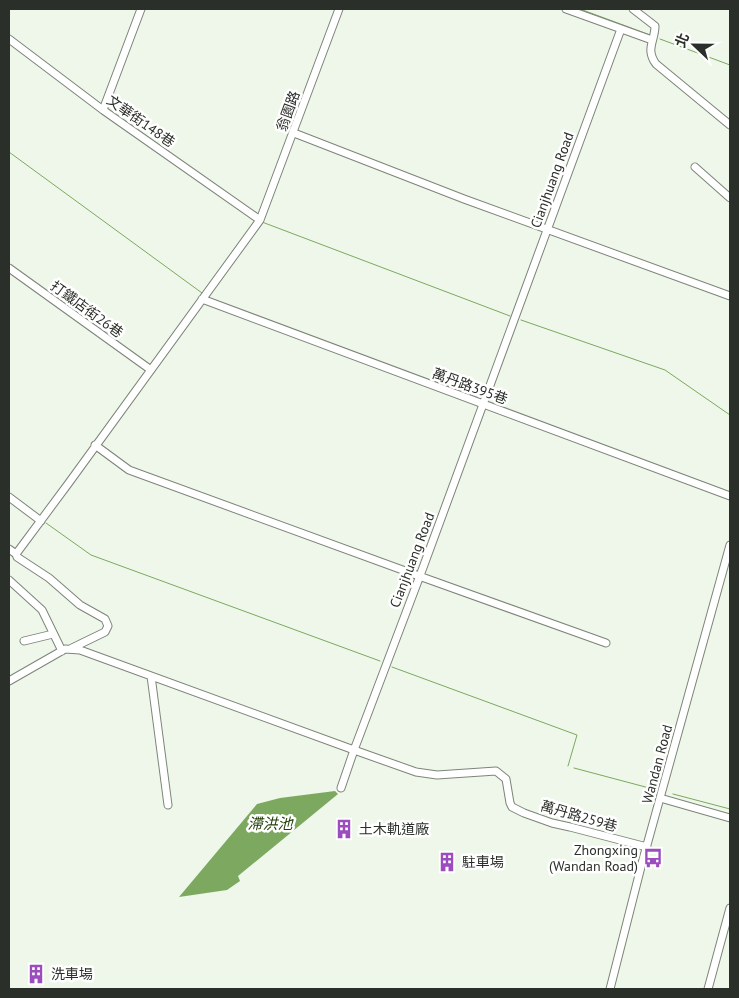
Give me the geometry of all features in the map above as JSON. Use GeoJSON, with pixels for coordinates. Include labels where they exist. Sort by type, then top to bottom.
{"type":"FeatureCollection","features":[{"type":"Feature","properties":{"kind":"street"},"geometry":{"type":"LineString","coordinates":[[103,110],[141,9]]}},
{"type":"Feature","properties":{"kind":"street","name":"翁園路"},"geometry":{"type":"LineString","coordinates":[[16,554],[258,222],[294,133],[339,9]]}},
{"type":"Feature","properties":{"kind":"street"},"geometry":{"type":"LineString","coordinates":[[566,9],[652,40]]}},
{"type":"Feature","properties":{"kind":"street"},"geometry":{"type":"LineString","coordinates":[[633,9],[655,26],[651,54],[656,64],[730,125]]}},
{"type":"Feature","properties":{"kind":"street","name":"Cianjhuang Road"},"geometry":{"type":"LineString","coordinates":[[341,788],[621,29]]}},
{"type":"Feature","properties":{"kind":"street","name":"文華街148巷"},"geometry":{"type":"LineString","coordinates":[[9,39],[103,110],[258,222]]}},
{"type":"Feature","properties":{"kind":"street"},"geometry":{"type":"LineString","coordinates":[[294,133],[547,230],[730,296]]}},
{"type":"Feature","properties":{"kind":"street"},"geometry":{"type":"LineString","coordinates":[[695,167],[730,198]]}},
{"type":"Feature","properties":{"kind":"street","name":"打鐵店街26巷"},"geometry":{"type":"LineString","coordinates":[[9,268],[151,370]]}},
{"type":"Feature","properties":{"kind":"street","name":"萬丹路395巷"},"geometry":{"type":"LineString","coordinates":[[202,299],[730,496]]}},
{"type":"Feature","properties":{"kind":"street"},"geometry":{"type":"LineString","coordinates":[[95,445],[129,470],[606,643]]}},
{"type":"Feature","properties":{"kind":"street"},"geometry":{"type":"LineString","coordinates":[[9,497],[41,520]]}},
{"type":"Feature","properties":{"kind":"street","name":"Wandan Road"},"geometry":{"type":"LineString","coordinates":[[610,989],[660,798],[730,545]]}},
{"type":"Feature","properties":{"kind":"street"},"geometry":{"type":"LineString","coordinates":[[9,550],[62,588],[80,605],[105,619],[108,626],[104,632],[62,651],[9,681]]}},
{"type":"Feature","properties":{"kind":"street"},"geometry":{"type":"LineString","coordinates":[[9,580],[42,610],[62,651]]}},
{"type":"Feature","properties":{"kind":"street"},"geometry":{"type":"LineString","coordinates":[[24,641],[53,634]]}},
{"type":"Feature","properties":{"kind":"street"},"geometry":{"type":"LineString","coordinates":[[71,648],[354,750]]}},
{"type":"Feature","properties":{"kind":"street"},"geometry":{"type":"LineString","coordinates":[[151,676],[168,805]]}},
{"type":"Feature","properties":{"kind":"street","name":"萬丹路259巷"},"geometry":{"type":"LineString","coordinates":[[354,750],[416,772],[437,775],[496,771],[506,779],[510,803],[516,809],[552,824],[647,847]]}},
{"type":"Feature","properties":{"kind":"street"},"geometry":{"type":"LineString","coordinates":[[660,798],[730,818]]}},
{"type":"Feature","properties":{"kind":"street"},"geometry":{"type":"LineString","coordinates":[[708,989],[730,908]]}},
{"type":"Feature","properties":{"kind":"water","name":"滯洪池"},"geometry":{"type":"Polygon","coordinates":[[[335,791],[338,794],[238,876],[240,881],[227,890],[179,897],[257,804],[280,798],[335,791]]]}},
{"type":"Feature","properties":{"kind":"waterway"},"geometry":{"type":"LineString","coordinates":[[580,9],[650,35]]}},
{"type":"Feature","properties":{"kind":"waterway"},"geometry":{"type":"LineString","coordinates":[[660,39],[730,65]]}},
{"type":"Feature","properties":{"kind":"waterway"},"geometry":{"type":"LineString","coordinates":[[9,152],[202,293]]}},
{"type":"Feature","properties":{"kind":"waterway"},"geometry":{"type":"LineString","coordinates":[[262,222],[510,316]]}},
{"type":"Feature","properties":{"kind":"waterway"},"geometry":{"type":"LineString","coordinates":[[521,320],[665,370],[730,415]]}},
{"type":"Feature","properties":{"kind":"waterway"},"geometry":{"type":"LineString","coordinates":[[46,523],[91,555],[380,661]]}},
{"type":"Feature","properties":{"kind":"waterway"},"geometry":{"type":"LineString","coordinates":[[392,667],[577,735],[568,766]]}},
{"type":"Feature","properties":{"kind":"waterway"},"geometry":{"type":"LineString","coordinates":[[574,768],[653,789]]}},
{"type":"Feature","properties":{"kind":"waterway"},"geometry":{"type":"LineString","coordinates":[[673,794],[730,809]]}},
{"type":"Feature","properties":{"kind":"place","name":"土木軌道廠"},"geometry":{"type":"Point","coordinates":[344,829]}},
{"type":"Feature","properties":{"kind":"place","name":"Zhongxing (Wandan Road)"},"geometry":{"type":"Point","coordinates":[653,858]}},
{"type":"Feature","properties":{"kind":"place","name":"駐車場"},"geometry":{"type":"Point","coordinates":[447,862]}},
{"type":"Feature","properties":{"kind":"place","name":"洗車場"},"geometry":{"type":"Point","coordinates":[36,974]}}]}
